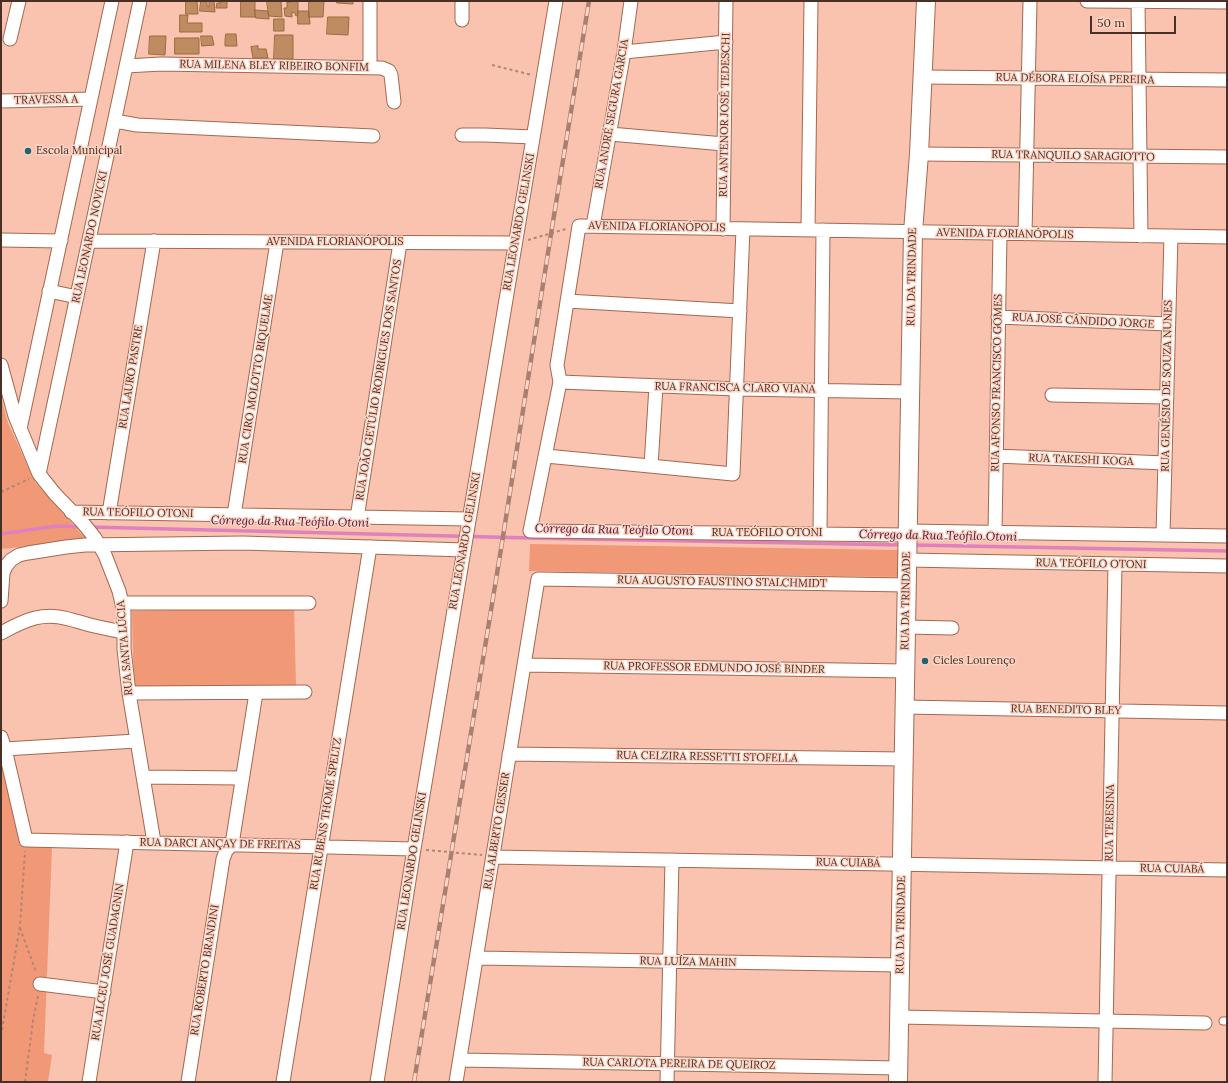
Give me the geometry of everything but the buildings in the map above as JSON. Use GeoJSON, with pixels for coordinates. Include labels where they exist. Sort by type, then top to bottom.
{"type":"FeatureCollection","features":[{"type":"Feature","properties":{"kind":"main road","name":"RUA DA TRINDADE"},"geometry":{"type":"LineString","coordinates":[[898,1075],[913,232],[919,154],[926,1]]}},
{"type":"Feature","properties":{"kind":"street"},"geometry":{"type":"LineString","coordinates":[[10,39],[19,1]]}},
{"type":"Feature","properties":{"kind":"street"},"geometry":{"type":"LineString","coordinates":[[20,429],[112,1]]}},
{"type":"Feature","properties":{"kind":"street","name":"RUA LEONARDO NOVICKI"},"geometry":{"type":"LineString","coordinates":[[39,474],[140,1]]}},
{"type":"Feature","properties":{"kind":"street"},"geometry":{"type":"LineString","coordinates":[[370,1],[370,67]]}},
{"type":"Feature","properties":{"kind":"street"},"geometry":{"type":"LineString","coordinates":[[462,1],[462,20]]}},
{"type":"Feature","properties":{"kind":"street","name":"RUA LEONARDO GELINSKI"},"geometry":{"type":"LineString","coordinates":[[377,1082],[468,522],[556,1]]}},
{"type":"Feature","properties":{"kind":"street","name":"RUA ANDRÉ SEGURA GARCIA"},"geometry":{"type":"LineString","coordinates":[[593,226],[624,52],[631,1]]}},
{"type":"Feature","properties":{"kind":"street","name":"RUA ANTENOR JOSÉ TEDESCHI"},"geometry":{"type":"LineString","coordinates":[[723,228],[726,1]]}},
{"type":"Feature","properties":{"kind":"street"},"geometry":{"type":"LineString","coordinates":[[808,230],[811,1]]}},
{"type":"Feature","properties":{"kind":"street"},"geometry":{"type":"LineString","coordinates":[[1025,234],[1030,1]]}},
{"type":"Feature","properties":{"kind":"street"},"geometry":{"type":"LineString","coordinates":[[1087,1],[1227,2]]}},
{"type":"Feature","properties":{"kind":"street"},"geometry":{"type":"LineString","coordinates":[[1138,1],[1141,236]]}},
{"type":"Feature","properties":{"kind":"street"},"geometry":{"type":"LineString","coordinates":[[624,52],[726,42]]}},
{"type":"Feature","properties":{"kind":"street","name":"RUA MILENA BLEY RIBEIRO BONFIM"},"geometry":{"type":"LineString","coordinates":[[126,66],[161,64],[382,68],[389,71],[391,75],[394,102]]}},
{"type":"Feature","properties":{"kind":"street","name":"RUA DÉBORA ELOÍSA PEREIRA"},"geometry":{"type":"LineString","coordinates":[[923,77],[1227,80]]}},
{"type":"Feature","properties":{"kind":"street","name":"TRAVESSA A"},"geometry":{"type":"LineString","coordinates":[[1,101],[91,99]]}},
{"type":"Feature","properties":{"kind":"street"},"geometry":{"type":"LineString","coordinates":[[115,121],[137,125],[373,136]]}},
{"type":"Feature","properties":{"kind":"street"},"geometry":{"type":"LineString","coordinates":[[610,134],[724,144]]}},
{"type":"Feature","properties":{"kind":"street"},"geometry":{"type":"LineString","coordinates":[[462,135],[533,137]]}},
{"type":"Feature","properties":{"kind":"street","name":"RUA TRANQUILO SARAGIOTTO"},"geometry":{"type":"LineString","coordinates":[[919,154],[1227,157]]}},
{"type":"Feature","properties":{"kind":"street"},"geometry":{"type":"LineString","coordinates":[[579,226],[557,365],[560,382],[546,456],[734,474],[743,229]]}},
{"type":"Feature","properties":{"kind":"street","name":"AVENIDA FLORIANÓPOLIS"},"geometry":{"type":"LineString","coordinates":[[579,226],[1227,237]]}},
{"type":"Feature","properties":{"kind":"street"},"geometry":{"type":"LineString","coordinates":[[820,534],[823,230]]}},
{"type":"Feature","properties":{"kind":"street","name":"RUA AFONSO FRANCISCO GOMES"},"geometry":{"type":"LineString","coordinates":[[995,532],[1000,233]]}},
{"type":"Feature","properties":{"kind":"street","name":"RUA GENÉSIO DE SOUZA NUNES"},"geometry":{"type":"LineString","coordinates":[[1163,535],[1171,236]]}},
{"type":"Feature","properties":{"kind":"street"},"geometry":{"type":"LineString","coordinates":[[1,240],[61,241]]}},
{"type":"Feature","properties":{"kind":"street","name":"AVENIDA FLORIANÓPOLIS"},"geometry":{"type":"LineString","coordinates":[[89,241],[515,243]]}},
{"type":"Feature","properties":{"kind":"street","name":"RUA LAURO PASTRE"},"geometry":{"type":"LineString","coordinates":[[109,513],[154,241]]}},
{"type":"Feature","properties":{"kind":"street","name":"RUA CIRO MOLOTTO RIQUELME"},"geometry":{"type":"LineString","coordinates":[[234,515],[277,242]]}},
{"type":"Feature","properties":{"kind":"street","name":"RUA JOÃO GETÚLIO RODRIGUES DOS SANTOS"},"geometry":{"type":"LineString","coordinates":[[357,518],[400,243]]}},
{"type":"Feature","properties":{"kind":"street"},"geometry":{"type":"LineString","coordinates":[[50,291],[77,297]]}},
{"type":"Feature","properties":{"kind":"street"},"geometry":{"type":"LineString","coordinates":[[567,300],[740,311]]}},
{"type":"Feature","properties":{"kind":"street","name":"RUA JOSÉ CÂNDIDO JORGE"},"geometry":{"type":"LineString","coordinates":[[998,317],[1168,324]]}},
{"type":"Feature","properties":{"kind":"street","name":"RUA SANTA LÚCIA"},"geometry":{"type":"LineString","coordinates":[[1,365],[15,416],[39,474],[51,490],[86,527],[99,545],[111,568],[123,603],[124,649],[129,693],[154,842]]}},
{"type":"Feature","properties":{"kind":"street","name":"RUA FRANCISCA CLARO VIANA"},"geometry":{"type":"LineString","coordinates":[[560,382],[737,389],[910,392]]}},
{"type":"Feature","properties":{"kind":"street"},"geometry":{"type":"LineString","coordinates":[[651,466],[656,386]]}},
{"type":"Feature","properties":{"kind":"street"},"geometry":{"type":"LineString","coordinates":[[1052,395],[1166,396]]}},
{"type":"Feature","properties":{"kind":"street","name":"RUA TEÓFILO OTONI"},"geometry":{"type":"LineString","coordinates":[[546,456],[543,464],[530,531],[820,534],[995,532],[1227,536]]}},
{"type":"Feature","properties":{"kind":"street","name":"RUA TAKESHI KOGA"},"geometry":{"type":"LineString","coordinates":[[996,456],[1165,463]]}},
{"type":"Feature","properties":{"kind":"street","name":"RUA TEÓFILO OTONI"},"geometry":{"type":"LineString","coordinates":[[71,512],[357,518],[468,522]]}},
{"type":"Feature","properties":{"kind":"street"},"geometry":{"type":"LineString","coordinates":[[1,601],[3,573],[10,560],[19,555],[66,547],[210,543],[370,547],[465,546]]}},
{"type":"Feature","properties":{"kind":"street","name":"RUA RUBENS THOMÉ SPELTZ"},"geometry":{"type":"LineString","coordinates":[[283,1082],[370,547]]}},
{"type":"Feature","properties":{"kind":"street","name":"RUA TEÓFILO OTONI"},"geometry":{"type":"LineString","coordinates":[[907,560],[1227,566]]}},
{"type":"Feature","properties":{"kind":"street","name":"RUA TERESINA"},"geometry":{"type":"LineString","coordinates":[[1105,1082],[1114,564]]}},
{"type":"Feature","properties":{"kind":"street","name":"RUA AUGUSTO FAUSTINO STALCHMIDT"},"geometry":{"type":"LineString","coordinates":[[538,579],[906,585]]}},
{"type":"Feature","properties":{"kind":"street","name":"RUA ALBERTO GESSER"},"geometry":{"type":"LineString","coordinates":[[456,1082],[538,579]]}},
{"type":"Feature","properties":{"kind":"street"},"geometry":{"type":"LineString","coordinates":[[123,603],[309,603]]}},
{"type":"Feature","properties":{"kind":"street"},"geometry":{"type":"LineString","coordinates":[[1,633],[24,621],[49,616],[64,617],[102,628],[124,632]]}},
{"type":"Feature","properties":{"kind":"street"},"geometry":{"type":"LineString","coordinates":[[906,627],[952,628]]}},
{"type":"Feature","properties":{"kind":"street","name":"RUA PROFESSOR EDMUNDO JOSÉ BINDER"},"geometry":{"type":"LineString","coordinates":[[524,665],[905,671]]}},
{"type":"Feature","properties":{"kind":"street"},"geometry":{"type":"LineString","coordinates":[[129,693],[305,692]]}},
{"type":"Feature","properties":{"kind":"street","name":"RUA ROBERTO BRANDINI"},"geometry":{"type":"LineString","coordinates":[[188,1082],[223,859],[226,851],[232,844],[256,693]]}},
{"type":"Feature","properties":{"kind":"street","name":"RUA BENEDITO BLEY"},"geometry":{"type":"LineString","coordinates":[[904,707],[1227,713]]}},
{"type":"Feature","properties":{"kind":"street"},"geometry":{"type":"LineString","coordinates":[[1,737],[26,840]]}},
{"type":"Feature","properties":{"kind":"street"},"geometry":{"type":"LineString","coordinates":[[5,749],[136,741]]}},
{"type":"Feature","properties":{"kind":"street","name":"RUA CELZIRA RESSETTI STOFELLA"},"geometry":{"type":"LineString","coordinates":[[509,754],[904,759]]}},
{"type":"Feature","properties":{"kind":"street"},"geometry":{"type":"LineString","coordinates":[[143,777],[242,778]]}},
{"type":"Feature","properties":{"kind":"street","name":"RUA DARCI ANÇAY DE FREITAS"},"geometry":{"type":"LineString","coordinates":[[26,840],[414,849]]}},
{"type":"Feature","properties":{"kind":"street","name":"RUA ALCEU JOSÉ GUADAGNIN"},"geometry":{"type":"LineString","coordinates":[[89,1082],[127,842]]}},
{"type":"Feature","properties":{"kind":"street"},"geometry":{"type":"LineString","coordinates":[[208,844],[216,847],[221,853],[223,859]]}},
{"type":"Feature","properties":{"kind":"street","name":"RUA CUIABÁ"},"geometry":{"type":"LineString","coordinates":[[493,856],[1227,870]]}},
{"type":"Feature","properties":{"kind":"street"},"geometry":{"type":"LineString","coordinates":[[667,1082],[672,860]]}},
{"type":"Feature","properties":{"kind":"street","name":"RUA LUÍZA MAHIN"},"geometry":{"type":"LineString","coordinates":[[476,958],[900,965]]}},
{"type":"Feature","properties":{"kind":"street"},"geometry":{"type":"LineString","coordinates":[[40,984],[104,992]]}},
{"type":"Feature","properties":{"kind":"street"},"geometry":{"type":"LineString","coordinates":[[899,1017],[1205,1023]]}},
{"type":"Feature","properties":{"kind":"street","name":"RUA CARLOTA PEREIRA DE QUEIROZ"},"geometry":{"type":"LineString","coordinates":[[460,1060],[668,1064],[898,1075]]}},
{"type":"Feature","properties":{"kind":"path"},"geometry":{"type":"LineString","coordinates":[[492,65],[543,77]]}},
{"type":"Feature","properties":{"kind":"path","name":"AVENIDA FLORIANÓPOLIS"},"geometry":{"type":"LineString","coordinates":[[515,243],[579,226]]}},
{"type":"Feature","properties":{"kind":"path"},"geometry":{"type":"LineString","coordinates":[[1,492],[39,474]]}},
{"type":"Feature","properties":{"kind":"path"},"geometry":{"type":"LineString","coordinates":[[1,1036],[20,926],[26,840]]}},
{"type":"Feature","properties":{"kind":"path"},"geometry":{"type":"LineString","coordinates":[[414,849],[493,856]]}},
{"type":"Feature","properties":{"kind":"path"},"geometry":{"type":"LineString","coordinates":[[20,926],[40,984],[32,1021],[25,1082]]}},
{"type":"Feature","properties":{"kind":"shaded area"},"geometry":{"type":"Polygon","coordinates":[[[1,397],[8,423],[35,482],[87,540],[1,549],[1,397]]]}},
{"type":"Feature","properties":{"kind":"shaded area"},"geometry":{"type":"Polygon","coordinates":[[[530,544],[899,550],[898,577],[529,571],[530,544]]]}},
{"type":"Feature","properties":{"kind":"shaded area"},"geometry":{"type":"Polygon","coordinates":[[[294,607],[296,685],[134,689],[132,611],[294,607]]]}},
{"type":"Feature","properties":{"kind":"shaded area"},"geometry":{"type":"Polygon","coordinates":[[[1,756],[21,844],[52,847],[44,1053],[52,1055],[48,1082],[1,1082],[1,756]]]}},
{"type":"Feature","properties":{"kind":"waterway","name":"Córrego da Rua Teófilo Otoni"},"geometry":{"type":"LineString","coordinates":[[1,534],[56,526],[82,527]]}},
{"type":"Feature","properties":{"kind":"waterway","name":"Córrego da Rua Teófilo Otoni"},"geometry":{"type":"LineString","coordinates":[[90,527],[530,538],[902,545]]}},
{"type":"Feature","properties":{"kind":"waterway","name":"Córrego da Rua Teófilo Otoni"},"geometry":{"type":"LineString","coordinates":[[912,545],[1227,551]]}},
{"type":"Feature","properties":{"kind":"railway"},"geometry":{"type":"LineString","coordinates":[[414,1082],[589,1]]}},
{"type":"Feature","properties":{"kind":"place","name":"Escola Municipal"},"geometry":{"type":"Point","coordinates":[28,151]}},
{"type":"Feature","properties":{"kind":"place","name":"Cicles Lourenço"},"geometry":{"type":"Point","coordinates":[925,661]}}]}
